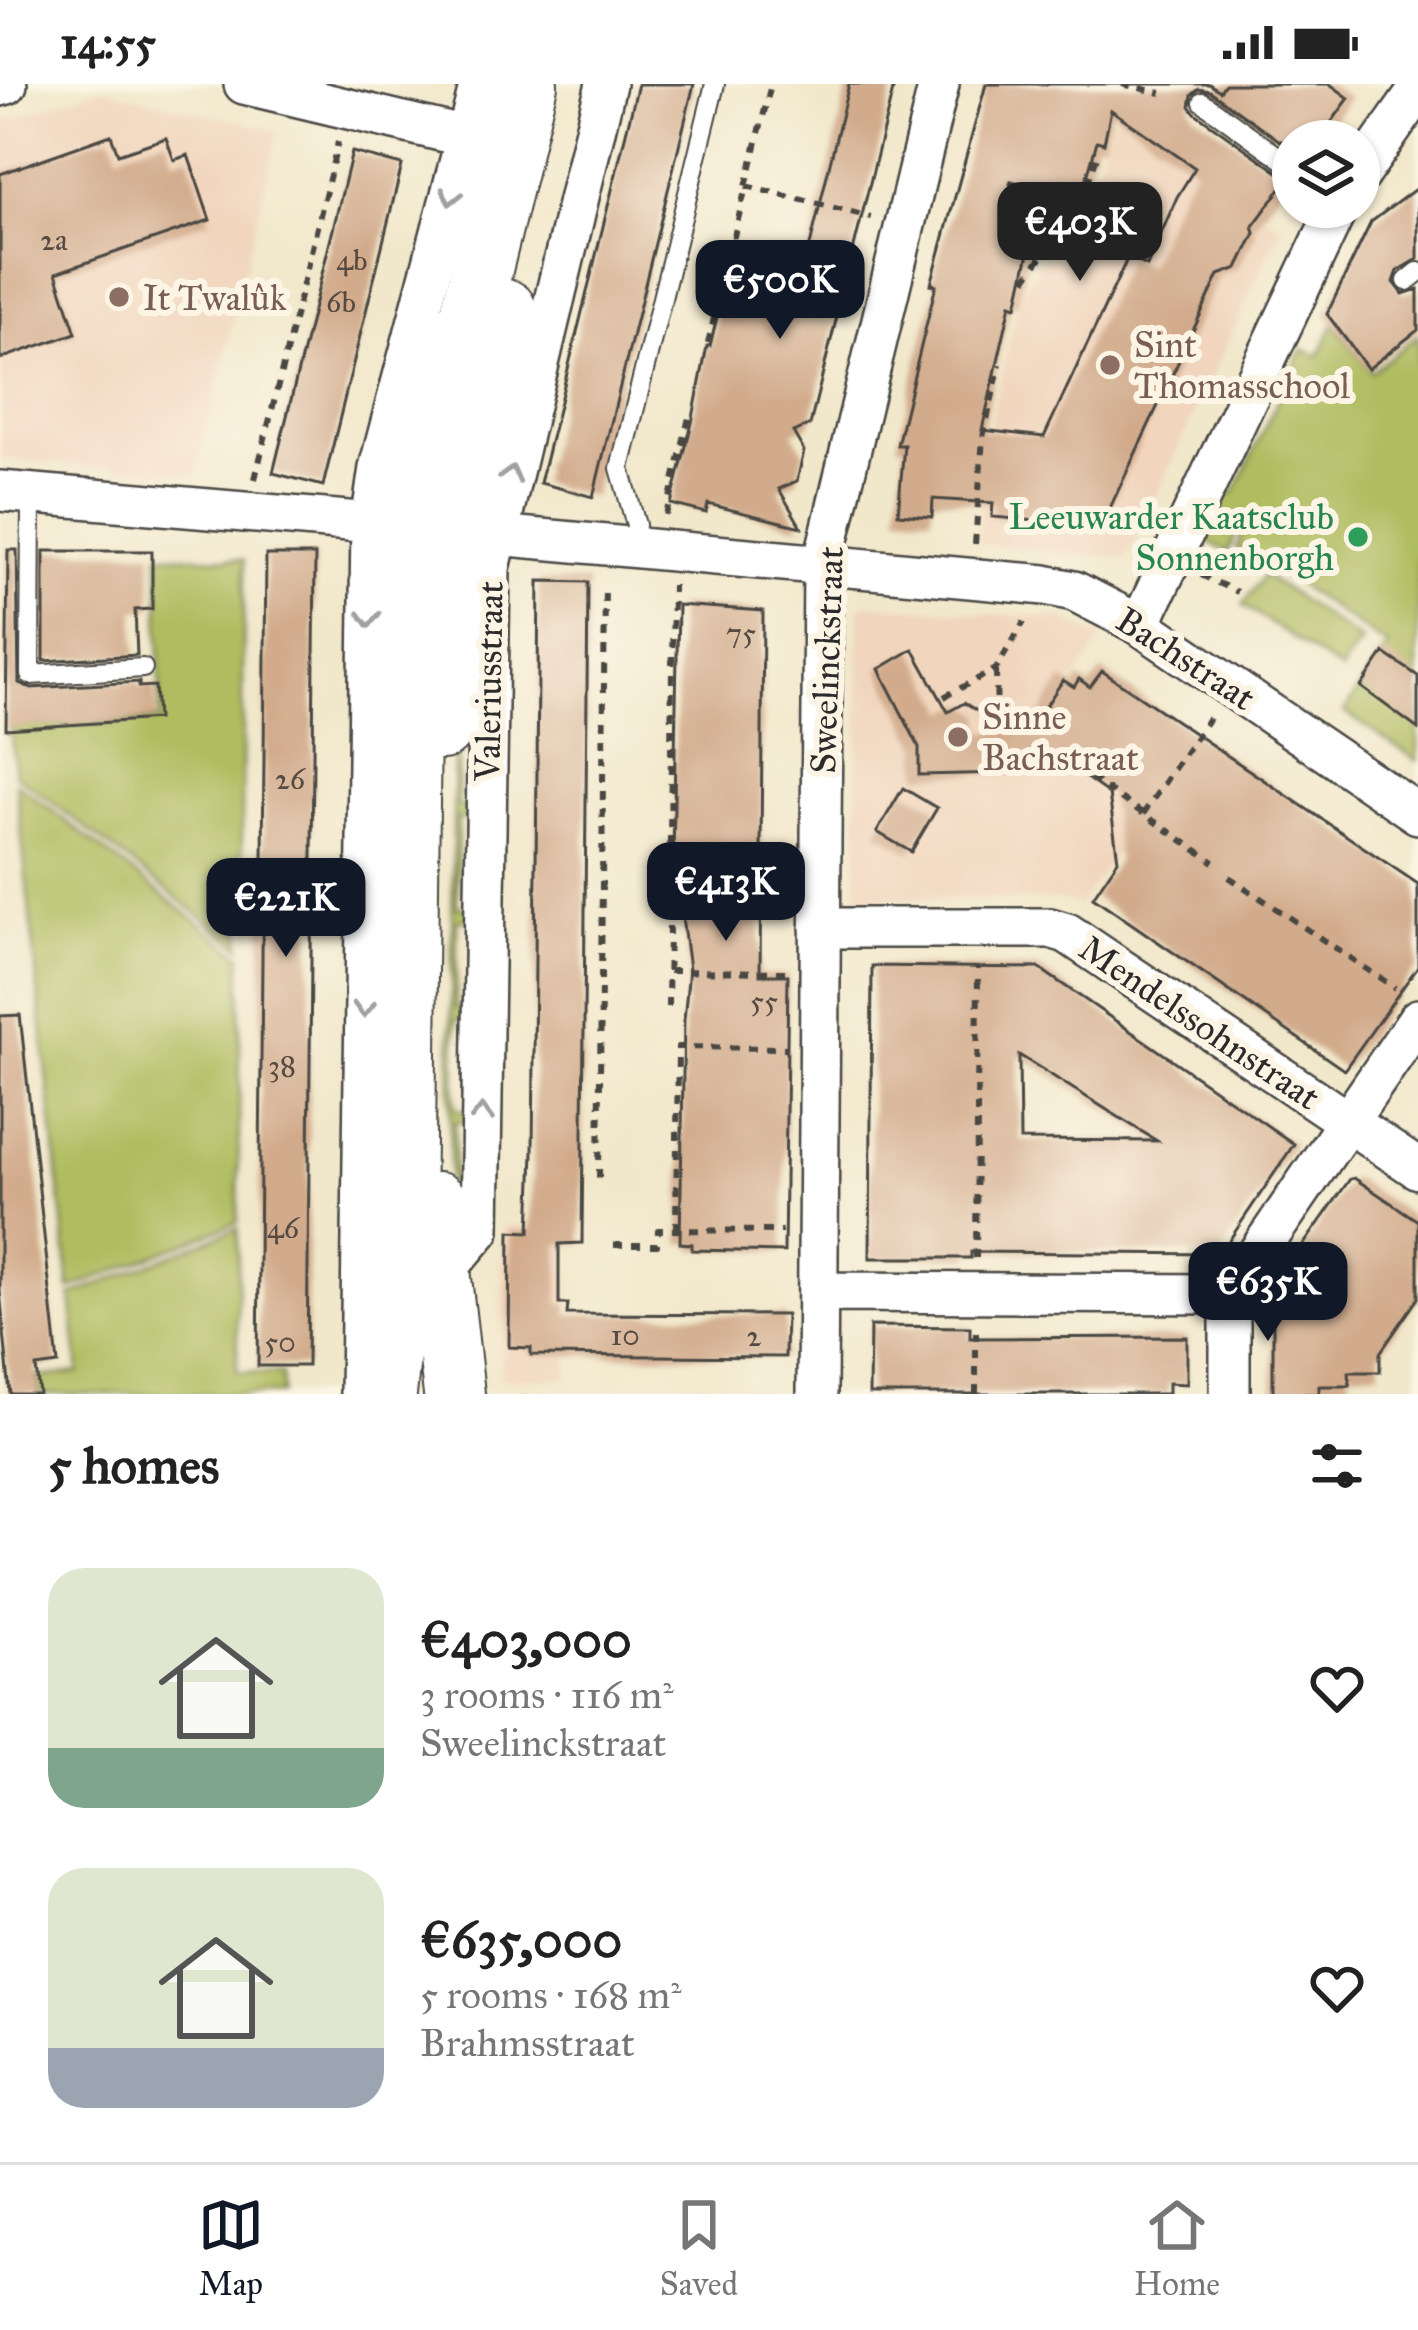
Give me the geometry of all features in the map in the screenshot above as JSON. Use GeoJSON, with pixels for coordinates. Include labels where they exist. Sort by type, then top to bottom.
{"type":"FeatureCollection","features":[{"type":"Feature","properties":{"kind":"main road","name":"Valeriusstraat"},"geometry":{"type":"LineString","coordinates":[[387,1394],[404,1224],[410,719],[400,643],[418,390],[456,356],[471,314],[527,84]]}},
{"type":"Feature","properties":{"kind":"main road","name":"Valeriusstraat"},"geometry":{"type":"LineString","coordinates":[[455,1390],[437,1217],[404,554],[464,482],[560,84]]}},
{"type":"Feature","properties":{"kind":"main road","name":"Valeriusstraat"},"geometry":{"type":"LineString","coordinates":[[387,1394],[393,1384],[413,1376],[455,1390]]}},
{"type":"Feature","properties":{"kind":"street"},"geometry":{"type":"LineString","coordinates":[[244,84],[466,137]]}},
{"type":"Feature","properties":{"kind":"street","name":"Valeriusstraat"},"geometry":{"type":"LineString","coordinates":[[418,390],[480,84]]}},
{"type":"Feature","properties":{"kind":"street","name":"Valeriusstraat"},"geometry":{"type":"LineString","coordinates":[[441,1276],[480,1230],[487,609],[497,535],[606,84]]}},
{"type":"Feature","properties":{"kind":"street","name":"Sweelinckstraat"},"geometry":{"type":"LineString","coordinates":[[817,1394],[823,564],[939,84]]}},
{"type":"Feature","properties":{"kind":"street"},"geometry":{"type":"LineString","coordinates":[[1380,143],[1417,87]]}},
{"type":"Feature","properties":{"kind":"street"},"geometry":{"type":"LineString","coordinates":[[1140,625],[1328,228]]}},
{"type":"Feature","properties":{"kind":"street"},"geometry":{"type":"LineString","coordinates":[[15,492],[404,554]]}},
{"type":"Feature","properties":{"kind":"street","name":"Bachstraat"},"geometry":{"type":"LineString","coordinates":[[497,535],[1074,591],[1140,625],[1418,814]]}},
{"type":"Feature","properties":{"kind":"street","name":"Valeriusstraat"},"geometry":{"type":"LineString","coordinates":[[360,1394],[404,554]]}},
{"type":"Feature","properties":{"kind":"street","name":"Mendelssohnstraat"},"geometry":{"type":"LineString","coordinates":[[820,928],[1050,928],[1067,933],[1418,1169]]}},
{"type":"Feature","properties":{"kind":"street"},"geometry":{"type":"LineString","coordinates":[[1230,1394],[1230,1294],[1348,1122],[1409,1005]]}},
{"type":"Feature","properties":{"kind":"street"},"geometry":{"type":"LineString","coordinates":[[819,1292],[1230,1294]]}},
{"type":"Feature","properties":{"kind":"lane"},"geometry":{"type":"LineString","coordinates":[[658,549],[636,525],[620,468],[715,84]]}},
{"type":"Feature","properties":{"kind":"lane"},"geometry":{"type":"LineString","coordinates":[[1203,102],[1272,152]]}},
{"type":"Feature","properties":{"kind":"lane"},"geometry":{"type":"LineString","coordinates":[[15,492],[30,675],[143,668]]}},
{"type":"Feature","properties":{"kind":"path"},"geometry":{"type":"LineString","coordinates":[[708,343],[771,84]]}},
{"type":"Feature","properties":{"kind":"path"},"geometry":{"type":"LineString","coordinates":[[1122,84],[1162,93]]}},
{"type":"Feature","properties":{"kind":"path"},"geometry":{"type":"LineString","coordinates":[[256,470],[335,151]]}},
{"type":"Feature","properties":{"kind":"path"},"geometry":{"type":"LineString","coordinates":[[1021,286],[1081,200],[1098,154]]}},
{"type":"Feature","properties":{"kind":"path"},"geometry":{"type":"LineString","coordinates":[[1009,182],[1081,200]]}},
{"type":"Feature","properties":{"kind":"path"},"geometry":{"type":"LineString","coordinates":[[746,186],[905,225]]}},
{"type":"Feature","properties":{"kind":"path"},"geometry":{"type":"LineString","coordinates":[[972,578],[983,437],[1000,364]]}},
{"type":"Feature","properties":{"kind":"path"},"geometry":{"type":"LineString","coordinates":[[668,1007],[658,549],[690,413]]}},
{"type":"Feature","properties":{"kind":"path"},"geometry":{"type":"LineString","coordinates":[[599,1178],[604,585]]}},
{"type":"Feature","properties":{"kind":"path"},"geometry":{"type":"LineString","coordinates":[[944,697],[996,668],[1027,617]]}},
{"type":"Feature","properties":{"kind":"path"},"geometry":{"type":"LineString","coordinates":[[996,668],[997,721]]}},
{"type":"Feature","properties":{"kind":"path"},"geometry":{"type":"LineString","coordinates":[[1143,814],[1230,686]]}},
{"type":"Feature","properties":{"kind":"path"},"geometry":{"type":"LineString","coordinates":[[1091,778],[1214,862]]}},
{"type":"Feature","properties":{"kind":"path"},"geometry":{"type":"LineString","coordinates":[[1229,878],[1409,1005]]}},
{"type":"Feature","properties":{"kind":"path"},"geometry":{"type":"LineString","coordinates":[[976,1394],[978,928]]}},
{"type":"Feature","properties":{"kind":"path"},"geometry":{"type":"LineString","coordinates":[[668,971],[820,972]]}},
{"type":"Feature","properties":{"kind":"path"},"geometry":{"type":"LineString","coordinates":[[676,1231],[679,1046],[788,1048]]}},
{"type":"Feature","properties":{"kind":"path"},"geometry":{"type":"LineString","coordinates":[[614,1245],[657,1246],[658,1230],[784,1231]]}},
{"type":"Feature","properties":{"kind":"shaded area","name":"It Twalûk"},"geometry":{"type":"Polygon","coordinates":[[[100,88],[278,131],[195,475],[0,458],[0,123],[100,88]]]}},
{"type":"Feature","properties":{"kind":"shaded area","name":"Sint Thomasschool"},"geometry":{"type":"Polygon","coordinates":[[[1123,89],[1141,130],[1272,221],[1272,228],[1281,228],[1127,558],[978,544],[986,438],[1021,292],[1086,198],[1113,117],[1117,117],[1123,89]]]}},
{"type":"Feature","properties":{"kind":"shaded area","name":"Sinne Bachstraat"},"geometry":{"type":"Polygon","coordinates":[[[863,604],[1062,619],[1103,638],[1055,709],[1059,759],[1140,817],[1079,905],[1058,900],[857,897],[859,611],[863,604]]]}},
{"type":"Feature","properties":{"kind":"shaded area"},"geometry":{"type":"Polygon","coordinates":[[[503,1226],[567,1228],[568,1378],[501,1378],[503,1226]]]}},
{"type":"Feature","properties":{"kind":"green space","name":"Leeuwarder Kaatsclub Sonnenborgh"},"geometry":{"type":"Polygon","coordinates":[[[1334,324],[1371,372],[1418,335],[1418,761],[1344,712],[1388,646],[1257,557],[1236,549],[1245,527],[1240,526],[1228,552],[1204,540],[1227,491],[1234,493],[1302,349],[1319,356],[1334,324]]]}},
{"type":"Feature","properties":{"kind":"green space"},"geometry":{"type":"Polygon","coordinates":[[[159,554],[244,560],[241,947],[15,774],[10,727],[160,720],[159,554]]]}},
{"type":"Feature","properties":{"kind":"green space"},"geometry":{"type":"Polygon","coordinates":[[[1264,575],[1361,641],[1341,671],[1243,605],[1264,575]]]}},
{"type":"Feature","properties":{"kind":"green space"},"geometry":{"type":"Polygon","coordinates":[[[455,664],[458,806],[471,807],[471,818],[458,819],[457,907],[470,908],[470,919],[457,920],[456,1008],[469,1009],[469,1020],[456,1020],[455,1109],[468,1110],[468,1121],[455,1122],[454,1210],[449,1218],[455,664]]]}},
{"type":"Feature","properties":{"kind":"green space"},"geometry":{"type":"Polygon","coordinates":[[[16,783],[241,955],[238,1222],[70,1289],[16,783]]]}},
{"type":"Feature","properties":{"kind":"green space"},"geometry":{"type":"Polygon","coordinates":[[[238,1228],[237,1372],[282,1374],[282,1394],[39,1394],[38,1377],[79,1372],[71,1296],[238,1228]]]}},
{"type":"Feature","properties":{"kind":"building"},"geometry":{"type":"Polygon","coordinates":[[[638,84],[694,84],[593,497],[540,483],[638,84]]]}},
{"type":"Feature","properties":{"kind":"building"},"geometry":{"type":"Polygon","coordinates":[[[849,84],[891,84],[893,90],[810,425],[793,432],[804,451],[797,481],[779,489],[801,527],[708,504],[706,513],[671,504],[722,297],[751,305],[765,249],[807,258],[849,84]]]}},
{"type":"Feature","properties":{"kind":"building"},"geometry":{"type":"Polygon","coordinates":[[[986,84],[1209,84],[1220,91],[1225,84],[1330,84],[1349,98],[1333,120],[1272,120],[1272,135],[1210,91],[1199,89],[1192,95],[1190,106],[1195,113],[1272,168],[1272,200],[1253,226],[1255,233],[1238,268],[1219,275],[1102,525],[1069,509],[1062,523],[992,517],[993,503],[933,499],[932,517],[898,514],[904,445],[897,445],[936,285],[931,284],[986,84]],[[1111,110],[1104,143],[1097,141],[1081,198],[1069,195],[1063,216],[1042,212],[1017,306],[1011,304],[982,430],[1044,437],[1128,257],[1147,266],[1195,168],[1111,110]]]}},
{"type":"Feature","properties":{"kind":"building"},"geometry":{"type":"Polygon","coordinates":[[[111,135],[118,154],[166,138],[174,160],[188,155],[210,220],[56,273],[76,333],[0,359],[0,174],[111,135]]]}},
{"type":"Feature","properties":{"kind":"building"},"geometry":{"type":"Polygon","coordinates":[[[352,152],[402,165],[323,486],[273,473],[352,152]]]}},
{"type":"Feature","properties":{"kind":"building"},"geometry":{"type":"Polygon","coordinates":[[[1418,187],[1418,259],[1398,271],[1394,282],[1403,294],[1418,289],[1418,330],[1368,369],[1327,314],[1368,228],[1380,228],[1380,215],[1418,187]]]}},
{"type":"Feature","properties":{"kind":"building"},"geometry":{"type":"Polygon","coordinates":[[[8,550],[17,550],[19,683],[31,688],[139,682],[139,687],[155,686],[157,719],[6,729],[8,550]]]}},
{"type":"Feature","properties":{"kind":"building"},"geometry":{"type":"Polygon","coordinates":[[[44,551],[152,551],[152,609],[135,610],[137,655],[44,661],[44,551]]]}},
{"type":"Feature","properties":{"kind":"building"},"geometry":{"type":"Polygon","coordinates":[[[266,555],[315,555],[307,1366],[258,1366],[266,555]]]}},
{"type":"Feature","properties":{"kind":"building"},"geometry":{"type":"Polygon","coordinates":[[[539,581],[588,582],[582,1243],[559,1244],[559,1304],[568,1304],[567,1314],[786,1315],[785,1357],[531,1355],[531,1348],[509,1347],[510,1231],[530,1232],[539,581]]]}},
{"type":"Feature","properties":{"kind":"building"},"geometry":{"type":"Polygon","coordinates":[[[678,605],[763,611],[760,975],[788,975],[784,1252],[692,1250],[692,1244],[680,1243],[689,969],[681,909],[672,908],[678,605]]]}},
{"type":"Feature","properties":{"kind":"building"},"geometry":{"type":"Polygon","coordinates":[[[913,649],[948,712],[964,703],[982,714],[983,732],[1030,730],[1063,680],[1074,687],[1079,679],[1090,687],[1102,671],[1418,884],[1418,966],[1344,1070],[1093,897],[1118,860],[1109,794],[1054,755],[1053,772],[919,775],[919,747],[879,669],[913,649]]]}},
{"type":"Feature","properties":{"kind":"building"},"geometry":{"type":"Polygon","coordinates":[[[1384,653],[1418,676],[1418,729],[1361,687],[1384,653]]]}},
{"type":"Feature","properties":{"kind":"building"},"geometry":{"type":"Polygon","coordinates":[[[903,788],[937,808],[911,852],[877,832],[903,788]]]}},
{"type":"Feature","properties":{"kind":"building"},"geometry":{"type":"Polygon","coordinates":[[[872,966],[1039,968],[1294,1144],[1220,1254],[971,1252],[971,1258],[870,1258],[872,966]],[[1019,1055],[1020,1140],[1157,1141],[1019,1055]]]}},
{"type":"Feature","properties":{"kind":"building"},"geometry":{"type":"Polygon","coordinates":[[[20,1015],[58,1364],[36,1367],[39,1394],[10,1394],[0,1291],[0,1016],[20,1015]]]}},
{"type":"Feature","properties":{"kind":"building"},"geometry":{"type":"Polygon","coordinates":[[[1354,1178],[1418,1221],[1418,1298],[1380,1353],[1380,1372],[1349,1372],[1350,1386],[1319,1386],[1319,1394],[1273,1394],[1273,1288],[1354,1178]]]}},
{"type":"Feature","properties":{"kind":"building"},"geometry":{"type":"Polygon","coordinates":[[[870,1326],[970,1327],[970,1338],[1187,1337],[1187,1384],[1168,1383],[1168,1394],[869,1394],[870,1326]]]}},
{"type":"Feature","properties":{"kind":"place","name":"It Twalûk"},"geometry":{"type":"Point","coordinates":[119,297]}},
{"type":"Feature","properties":{"kind":"place","name":"Sint Thomasschool"},"geometry":{"type":"Point","coordinates":[1110,365]}},
{"type":"Feature","properties":{"kind":"place","name":"Leeuwarder Kaatsclub Sonnenborgh"},"geometry":{"type":"Point","coordinates":[1358,537]}},
{"type":"Feature","properties":{"kind":"place","name":"Sinne Bachstraat"},"geometry":{"type":"Point","coordinates":[958,737]}}]}
